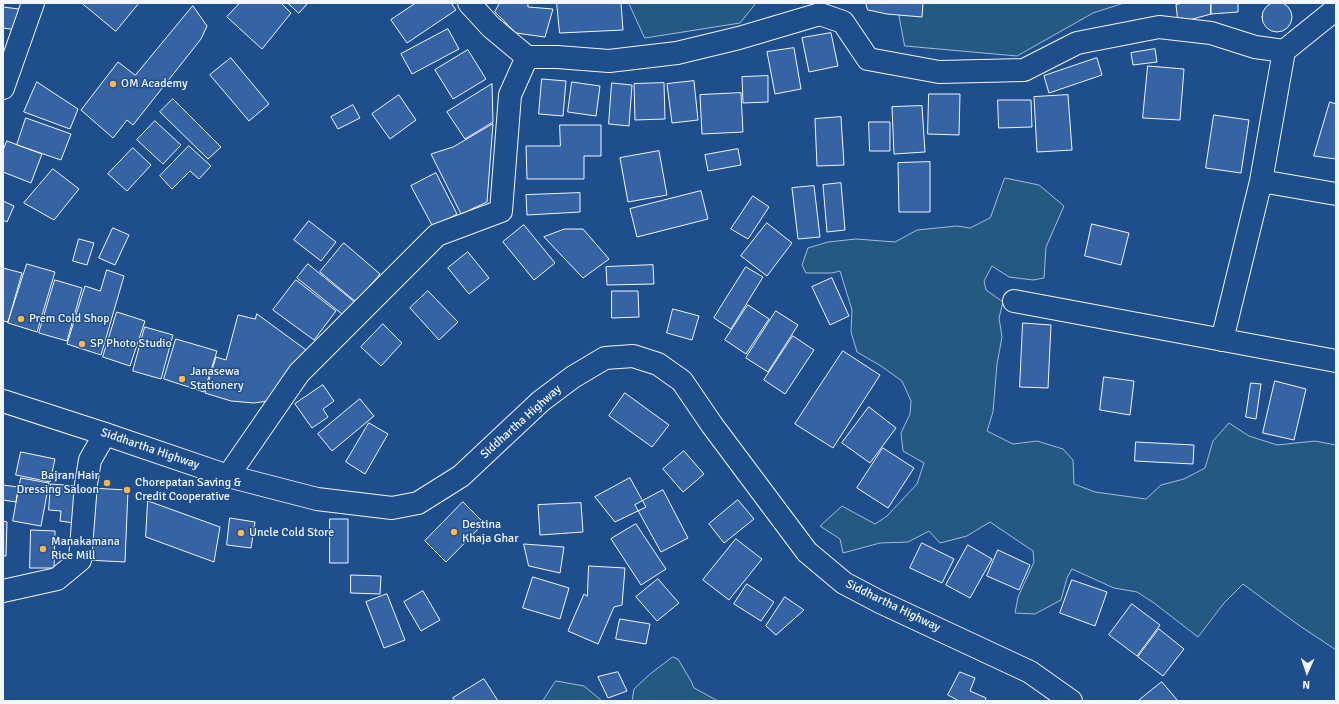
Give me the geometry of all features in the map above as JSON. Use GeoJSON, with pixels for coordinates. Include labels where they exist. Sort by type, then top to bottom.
{"type":"FeatureCollection","features":[{"type":"Feature","properties":{"kind":"main road"},"geometry":{"type":"LineString","coordinates":[[3,88],[33,3]]}},
{"type":"Feature","properties":{"kind":"main road"},"geometry":{"type":"LineString","coordinates":[[469,3],[491,27],[527,57],[557,57],[609,61],[678,53],[739,38],[820,14],[844,22],[868,59],[939,72],[1024,70],[1077,43],[1159,28],[1212,33],[1255,47],[1284,51]]}},
{"type":"Feature","properties":{"kind":"main road"},"geometry":{"type":"LineString","coordinates":[[1222,340],[1261,181],[1284,51],[1336,9]]}},
{"type":"Feature","properties":{"kind":"main road"},"geometry":{"type":"LineString","coordinates":[[228,476],[299,373],[437,235],[501,212],[510,95],[527,57]]}},
{"type":"Feature","properties":{"kind":"main road"},"geometry":{"type":"LineString","coordinates":[[1261,181],[1336,194]]}},
{"type":"Feature","properties":{"kind":"main road"},"geometry":{"type":"LineString","coordinates":[[1014,301],[1336,361]]}},
{"type":"Feature","properties":{"kind":"main road","name":"Siddhartha Highway"},"geometry":{"type":"LineString","coordinates":[[3,402],[105,434],[228,476],[317,499],[392,508],[418,502],[461,476],[541,401],[573,377],[605,358],[633,356],[658,364],[682,381],[712,425],[807,552],[844,583],[880,602],[1030,672],[1071,701]]}},
{"type":"Feature","properties":{"kind":"main road"},"geometry":{"type":"LineString","coordinates":[[3,591],[57,579],[80,560],[86,484],[90,460],[105,434]]}},
{"type":"Feature","properties":{"kind":"shaded area"},"geometry":{"type":"Polygon","coordinates":[[[629,3],[756,3],[740,23],[645,38],[629,3]]]}},
{"type":"Feature","properties":{"kind":"shaded area"},"geometry":{"type":"Polygon","coordinates":[[[897,3],[1124,3],[1093,13],[1017,56],[905,46],[897,3]]]}},
{"type":"Feature","properties":{"kind":"shaded area"},"geometry":{"type":"Polygon","coordinates":[[[1005,178],[1039,185],[1064,206],[1046,247],[1044,278],[1033,280],[1009,277],[992,266],[984,281],[986,290],[1003,302],[999,318],[1002,337],[997,364],[993,412],[987,431],[1013,444],[1037,441],[1063,449],[1073,460],[1074,484],[1095,492],[1146,499],[1161,485],[1184,479],[1205,468],[1213,441],[1229,423],[1249,436],[1277,445],[1315,441],[1336,445],[1336,650],[1297,624],[1243,584],[1224,603],[1198,637],[1154,603],[1137,592],[1114,588],[1072,569],[1067,578],[1061,600],[1035,614],[1015,613],[1018,597],[1034,562],[1033,551],[990,522],[967,536],[940,543],[929,531],[908,542],[880,543],[843,553],[840,539],[820,526],[842,506],[875,524],[887,516],[917,484],[924,463],[903,451],[901,433],[910,414],[911,401],[902,381],[881,366],[857,352],[851,332],[852,310],[840,271],[832,273],[806,273],[802,265],[808,248],[828,242],[856,239],[895,242],[917,230],[957,226],[970,228],[990,218],[1005,178]]]}},
{"type":"Feature","properties":{"kind":"shaded area"},"geometry":{"type":"Polygon","coordinates":[[[673,657],[678,659],[694,688],[718,701],[632,701],[634,689],[649,675],[673,657]]]}},
{"type":"Feature","properties":{"kind":"shaded area"},"geometry":{"type":"Polygon","coordinates":[[[556,681],[584,686],[602,701],[543,701],[556,681]]]}},
{"type":"Feature","properties":{"kind":"building"},"geometry":{"type":"Polygon","coordinates":[[[1277,2],[1288,6],[1292,17],[1288,28],[1277,32],[1266,28],[1262,17],[1266,6],[1277,2]]]}},
{"type":"Feature","properties":{"kind":"building"},"geometry":{"type":"Polygon","coordinates":[[[82,3],[139,3],[116,31],[82,3]]]}},
{"type":"Feature","properties":{"kind":"building"},"geometry":{"type":"Polygon","coordinates":[[[240,3],[281,3],[291,13],[262,49],[227,17],[240,3]]]}},
{"type":"Feature","properties":{"kind":"building"},"geometry":{"type":"Polygon","coordinates":[[[288,3],[308,3],[299,13],[288,3]]]}},
{"type":"Feature","properties":{"kind":"building"},"geometry":{"type":"Polygon","coordinates":[[[416,3],[451,3],[456,10],[407,43],[391,20],[416,3]]]}},
{"type":"Feature","properties":{"kind":"building"},"geometry":{"type":"Polygon","coordinates":[[[500,3],[528,3],[528,7],[553,9],[545,37],[516,33],[495,12],[500,3]]]}},
{"type":"Feature","properties":{"kind":"building"},"geometry":{"type":"Polygon","coordinates":[[[557,3],[621,3],[623,30],[560,33],[557,3]]]}},
{"type":"Feature","properties":{"kind":"building"},"geometry":{"type":"Polygon","coordinates":[[[866,3],[923,3],[922,17],[887,14],[868,10],[866,3]]]}},
{"type":"Feature","properties":{"kind":"building"},"geometry":{"type":"Polygon","coordinates":[[[1182,3],[1211,3],[1211,14],[1178,23],[1176,5],[1182,3]]]}},
{"type":"Feature","properties":{"kind":"building"},"geometry":{"type":"Polygon","coordinates":[[[1211,3],[1238,3],[1238,12],[1211,14],[1211,3]]]}},
{"type":"Feature","properties":{"kind":"building"},"geometry":{"type":"Polygon","coordinates":[[[193,6],[207,26],[201,39],[133,125],[127,120],[113,138],[81,110],[118,62],[135,75],[193,6]]]}},
{"type":"Feature","properties":{"kind":"building"},"geometry":{"type":"Polygon","coordinates":[[[3,7],[19,9],[17,30],[3,28],[3,7]]]}},
{"type":"Feature","properties":{"kind":"building"},"geometry":{"type":"Polygon","coordinates":[[[448,29],[459,49],[412,74],[401,54],[448,29]]]}},
{"type":"Feature","properties":{"kind":"building"},"geometry":{"type":"Polygon","coordinates":[[[831,33],[838,66],[809,72],[802,38],[831,33]]]}},
{"type":"Feature","properties":{"kind":"building"},"geometry":{"type":"Polygon","coordinates":[[[794,48],[801,89],[775,94],[767,52],[794,48]]]}},
{"type":"Feature","properties":{"kind":"building"},"geometry":{"type":"Polygon","coordinates":[[[1155,49],[1157,62],[1133,65],[1131,53],[1155,49]]]}},
{"type":"Feature","properties":{"kind":"building"},"geometry":{"type":"Polygon","coordinates":[[[468,50],[486,79],[453,99],[435,70],[468,50]]]}},
{"type":"Feature","properties":{"kind":"building"},"geometry":{"type":"Polygon","coordinates":[[[231,58],[269,104],[249,121],[210,75],[231,58]]]}},
{"type":"Feature","properties":{"kind":"building"},"geometry":{"type":"Polygon","coordinates":[[[1097,58],[1102,75],[1049,93],[1044,76],[1097,58]]]}},
{"type":"Feature","properties":{"kind":"building"},"geometry":{"type":"Polygon","coordinates":[[[1148,66],[1184,69],[1180,120],[1143,118],[1148,66]]]}},
{"type":"Feature","properties":{"kind":"building"},"geometry":{"type":"Polygon","coordinates":[[[768,76],[768,102],[743,103],[742,77],[768,76]]]}},
{"type":"Feature","properties":{"kind":"building"},"geometry":{"type":"Polygon","coordinates":[[[542,79],[566,81],[563,116],[539,114],[542,79]]]}},
{"type":"Feature","properties":{"kind":"building"},"geometry":{"type":"Polygon","coordinates":[[[694,81],[698,120],[672,123],[667,84],[694,81]]]}},
{"type":"Feature","properties":{"kind":"building"},"geometry":{"type":"Polygon","coordinates":[[[37,82],[78,109],[70,129],[24,112],[37,82]]]}},
{"type":"Feature","properties":{"kind":"building"},"geometry":{"type":"Polygon","coordinates":[[[572,82],[600,86],[596,116],[568,112],[572,82]]]}},
{"type":"Feature","properties":{"kind":"building"},"geometry":{"type":"Polygon","coordinates":[[[612,83],[632,85],[629,126],[609,124],[612,83]]]}},
{"type":"Feature","properties":{"kind":"building"},"geometry":{"type":"Polygon","coordinates":[[[664,83],[665,119],[635,120],[634,84],[664,83]]]}},
{"type":"Feature","properties":{"kind":"building"},"geometry":{"type":"Polygon","coordinates":[[[492,84],[493,122],[465,139],[447,112],[492,84]]]}},
{"type":"Feature","properties":{"kind":"building"},"geometry":{"type":"Polygon","coordinates":[[[741,93],[743,132],[702,134],[700,95],[741,93]]]}},
{"type":"Feature","properties":{"kind":"building"},"geometry":{"type":"Polygon","coordinates":[[[929,94],[960,94],[959,135],[928,134],[929,94]]]}},
{"type":"Feature","properties":{"kind":"building"},"geometry":{"type":"Polygon","coordinates":[[[399,95],[416,120],[390,139],[372,114],[399,95]]]}},
{"type":"Feature","properties":{"kind":"building"},"geometry":{"type":"Polygon","coordinates":[[[1068,95],[1072,150],[1037,152],[1034,97],[1068,95]]]}},
{"type":"Feature","properties":{"kind":"building"},"geometry":{"type":"Polygon","coordinates":[[[173,99],[221,147],[208,159],[160,112],[173,99]]]}},
{"type":"Feature","properties":{"kind":"building"},"geometry":{"type":"Polygon","coordinates":[[[998,100],[1031,100],[1032,127],[999,128],[998,100]]]}},
{"type":"Feature","properties":{"kind":"building"},"geometry":{"type":"Polygon","coordinates":[[[1330,102],[1336,104],[1336,159],[1314,156],[1330,102]]]}},
{"type":"Feature","properties":{"kind":"building"},"geometry":{"type":"Polygon","coordinates":[[[353,105],[360,118],[338,129],[331,117],[353,105]]]}},
{"type":"Feature","properties":{"kind":"building"},"geometry":{"type":"Polygon","coordinates":[[[922,106],[925,152],[894,154],[892,107],[922,106]]]}},
{"type":"Feature","properties":{"kind":"building"},"geometry":{"type":"Polygon","coordinates":[[[1214,115],[1249,120],[1241,173],[1206,168],[1214,115]]]}},
{"type":"Feature","properties":{"kind":"building"},"geometry":{"type":"Polygon","coordinates":[[[841,117],[844,165],[817,166],[815,119],[841,117]]]}},
{"type":"Feature","properties":{"kind":"building"},"geometry":{"type":"Polygon","coordinates":[[[26,118],[71,134],[61,160],[17,145],[26,118]]]}},
{"type":"Feature","properties":{"kind":"building"},"geometry":{"type":"Polygon","coordinates":[[[155,121],[181,145],[163,164],[137,140],[155,121]]]}},
{"type":"Feature","properties":{"kind":"building"},"geometry":{"type":"Polygon","coordinates":[[[869,122],[890,122],[890,151],[870,151],[869,122]]]}},
{"type":"Feature","properties":{"kind":"building"},"geometry":{"type":"Polygon","coordinates":[[[493,124],[487,202],[461,214],[431,154],[453,147],[493,124]]]}},
{"type":"Feature","properties":{"kind":"building"},"geometry":{"type":"Polygon","coordinates":[[[560,125],[601,125],[601,156],[584,156],[584,179],[527,179],[526,146],[560,146],[560,125]]]}},
{"type":"Feature","properties":{"kind":"building"},"geometry":{"type":"Polygon","coordinates":[[[7,141],[42,154],[31,183],[3,172],[3,151],[7,141]]]}},
{"type":"Feature","properties":{"kind":"building"},"geometry":{"type":"Polygon","coordinates":[[[189,146],[211,166],[199,179],[190,171],[172,189],[160,176],[189,146]]]}},
{"type":"Feature","properties":{"kind":"building"},"geometry":{"type":"Polygon","coordinates":[[[133,148],[151,165],[127,191],[108,174],[133,148]]]}},
{"type":"Feature","properties":{"kind":"building"},"geometry":{"type":"Polygon","coordinates":[[[738,149],[741,165],[708,171],[705,155],[738,149]]]}},
{"type":"Feature","properties":{"kind":"building"},"geometry":{"type":"Polygon","coordinates":[[[659,151],[667,195],[628,202],[620,158],[659,151]]]}},
{"type":"Feature","properties":{"kind":"building"},"geometry":{"type":"Polygon","coordinates":[[[930,162],[930,212],[899,212],[898,163],[930,162]]]}},
{"type":"Feature","properties":{"kind":"building"},"geometry":{"type":"Polygon","coordinates":[[[53,169],[79,189],[54,220],[24,203],[53,169]]]}},
{"type":"Feature","properties":{"kind":"building"},"geometry":{"type":"Polygon","coordinates":[[[436,173],[457,214],[433,227],[411,186],[436,173]]]}},
{"type":"Feature","properties":{"kind":"building"},"geometry":{"type":"Polygon","coordinates":[[[841,183],[845,230],[827,232],[823,185],[841,183]]]}},
{"type":"Feature","properties":{"kind":"building"},"geometry":{"type":"Polygon","coordinates":[[[814,186],[820,237],[798,239],[792,188],[814,186]]]}},
{"type":"Feature","properties":{"kind":"building"},"geometry":{"type":"Polygon","coordinates":[[[701,191],[708,219],[637,237],[630,209],[701,191]]]}},
{"type":"Feature","properties":{"kind":"building"},"geometry":{"type":"Polygon","coordinates":[[[580,193],[580,212],[527,215],[526,195],[580,193]]]}},
{"type":"Feature","properties":{"kind":"building"},"geometry":{"type":"Polygon","coordinates":[[[753,196],[769,207],[748,239],[731,229],[753,196]]]}},
{"type":"Feature","properties":{"kind":"building"},"geometry":{"type":"Polygon","coordinates":[[[3,201],[14,206],[7,222],[3,220],[3,201]]]}},
{"type":"Feature","properties":{"kind":"building"},"geometry":{"type":"Polygon","coordinates":[[[309,221],[336,242],[321,261],[294,240],[309,221]]]}},
{"type":"Feature","properties":{"kind":"building"},"geometry":{"type":"Polygon","coordinates":[[[767,223],[792,243],[767,276],[741,256],[767,223]]]}},
{"type":"Feature","properties":{"kind":"building"},"geometry":{"type":"Polygon","coordinates":[[[1092,224],[1129,233],[1121,265],[1085,256],[1092,224]]]}},
{"type":"Feature","properties":{"kind":"building"},"geometry":{"type":"Polygon","coordinates":[[[524,225],[555,263],[534,280],[503,242],[524,225]]]}},
{"type":"Feature","properties":{"kind":"building"},"geometry":{"type":"Polygon","coordinates":[[[113,228],[129,235],[115,265],[99,258],[113,228]]]}},
{"type":"Feature","properties":{"kind":"building"},"geometry":{"type":"Polygon","coordinates":[[[565,229],[583,229],[609,259],[583,278],[544,237],[565,229]]]}},
{"type":"Feature","properties":{"kind":"building"},"geometry":{"type":"Polygon","coordinates":[[[79,239],[94,243],[87,265],[73,261],[79,239]]]}},
{"type":"Feature","properties":{"kind":"building"},"geometry":{"type":"Polygon","coordinates":[[[344,243],[380,274],[356,302],[320,272],[344,243]]]}},
{"type":"Feature","properties":{"kind":"building"},"geometry":{"type":"Polygon","coordinates":[[[468,252],[489,278],[469,294],[448,268],[468,252]]]}},
{"type":"Feature","properties":{"kind":"building"},"geometry":{"type":"Polygon","coordinates":[[[27,264],[55,272],[37,332],[8,323],[27,264]]]}},
{"type":"Feature","properties":{"kind":"building"},"geometry":{"type":"Polygon","coordinates":[[[308,264],[357,304],[347,318],[297,278],[308,264]]]}},
{"type":"Feature","properties":{"kind":"building"},"geometry":{"type":"Polygon","coordinates":[[[653,265],[654,284],[607,285],[606,267],[653,265]]]}},
{"type":"Feature","properties":{"kind":"building"},"geometry":{"type":"Polygon","coordinates":[[[746,267],[763,277],[731,329],[714,318],[746,267]]]}},
{"type":"Feature","properties":{"kind":"building"},"geometry":{"type":"Polygon","coordinates":[[[3,268],[22,273],[8,322],[3,321],[3,268]]]}},
{"type":"Feature","properties":{"kind":"building"},"geometry":{"type":"Polygon","coordinates":[[[107,270],[124,276],[101,355],[67,344],[85,286],[100,291],[107,270]]]}},
{"type":"Feature","properties":{"kind":"building"},"geometry":{"type":"Polygon","coordinates":[[[832,278],[849,316],[830,325],[812,287],[832,278]]]}},
{"type":"Feature","properties":{"kind":"building"},"geometry":{"type":"Polygon","coordinates":[[[55,280],[82,288],[67,341],[39,333],[55,280]]]}},
{"type":"Feature","properties":{"kind":"building"},"geometry":{"type":"Polygon","coordinates":[[[296,280],[336,311],[314,340],[273,310],[296,280]]]}},
{"type":"Feature","properties":{"kind":"building"},"geometry":{"type":"Polygon","coordinates":[[[428,291],[458,322],[439,340],[410,308],[428,291]]]}},
{"type":"Feature","properties":{"kind":"building"},"geometry":{"type":"Polygon","coordinates":[[[612,291],[638,291],[639,317],[612,318],[612,291]]]}},
{"type":"Feature","properties":{"kind":"building"},"geometry":{"type":"Polygon","coordinates":[[[748,305],[769,319],[746,354],[725,340],[748,305]]]}},
{"type":"Feature","properties":{"kind":"building"},"geometry":{"type":"Polygon","coordinates":[[[673,309],[699,316],[692,340],[667,333],[673,309]]]}},
{"type":"Feature","properties":{"kind":"building"},"geometry":{"type":"Polygon","coordinates":[[[776,311],[798,325],[768,372],[746,358],[776,311]]]}},
{"type":"Feature","properties":{"kind":"building"},"geometry":{"type":"Polygon","coordinates":[[[117,312],[145,321],[130,366],[103,357],[117,312]]]}},
{"type":"Feature","properties":{"kind":"building"},"geometry":{"type":"Polygon","coordinates":[[[257,314],[313,355],[268,401],[254,403],[231,401],[205,393],[216,357],[226,360],[238,315],[255,319],[257,314]]]}},
{"type":"Feature","properties":{"kind":"building"},"geometry":{"type":"Polygon","coordinates":[[[1023,323],[1051,325],[1048,388],[1020,387],[1023,323]]]}},
{"type":"Feature","properties":{"kind":"building"},"geometry":{"type":"Polygon","coordinates":[[[383,324],[402,343],[381,366],[361,347],[383,324]]]}},
{"type":"Feature","properties":{"kind":"building"},"geometry":{"type":"Polygon","coordinates":[[[145,327],[173,335],[161,379],[133,371],[145,327]]]}},
{"type":"Feature","properties":{"kind":"building"},"geometry":{"type":"Polygon","coordinates":[[[793,336],[814,350],[785,394],[764,380],[793,336]]]}},
{"type":"Feature","properties":{"kind":"building"},"geometry":{"type":"Polygon","coordinates":[[[176,339],[217,351],[204,392],[164,379],[176,339]]]}},
{"type":"Feature","properties":{"kind":"building"},"geometry":{"type":"Polygon","coordinates":[[[843,351],[880,375],[833,448],[795,424],[843,351]]]}},
{"type":"Feature","properties":{"kind":"building"},"geometry":{"type":"Polygon","coordinates":[[[1104,377],[1134,381],[1130,415],[1100,410],[1104,377]]]}},
{"type":"Feature","properties":{"kind":"building"},"geometry":{"type":"Polygon","coordinates":[[[1275,381],[1306,389],[1294,440],[1263,433],[1275,381]]]}},
{"type":"Feature","properties":{"kind":"building"},"geometry":{"type":"Polygon","coordinates":[[[1251,383],[1261,384],[1256,419],[1246,417],[1251,383]]]}},
{"type":"Feature","properties":{"kind":"building"},"geometry":{"type":"Polygon","coordinates":[[[323,385],[334,401],[323,409],[328,417],[312,428],[295,404],[323,385]]]}},
{"type":"Feature","properties":{"kind":"building"},"geometry":{"type":"Polygon","coordinates":[[[625,393],[669,425],[652,447],[609,416],[625,393]]]}},
{"type":"Feature","properties":{"kind":"building"},"geometry":{"type":"Polygon","coordinates":[[[360,399],[374,416],[332,451],[318,434],[360,399]]]}},
{"type":"Feature","properties":{"kind":"building"},"geometry":{"type":"Polygon","coordinates":[[[869,407],[896,428],[870,463],[842,443],[869,407]]]}},
{"type":"Feature","properties":{"kind":"building"},"geometry":{"type":"Polygon","coordinates":[[[369,423],[388,434],[365,474],[346,462],[369,423]]]}},
{"type":"Feature","properties":{"kind":"building"},"geometry":{"type":"Polygon","coordinates":[[[1136,442],[1194,445],[1193,464],[1135,461],[1136,442]]]}},
{"type":"Feature","properties":{"kind":"building"},"geometry":{"type":"Polygon","coordinates":[[[883,448],[914,468],[888,508],[857,488],[883,448]]]}},
{"type":"Feature","properties":{"kind":"building"},"geometry":{"type":"Polygon","coordinates":[[[684,451],[704,474],[683,492],[663,469],[684,451]]]}},
{"type":"Feature","properties":{"kind":"building"},"geometry":{"type":"Polygon","coordinates":[[[21,452],[55,459],[50,482],[16,475],[21,452]]]}},
{"type":"Feature","properties":{"kind":"building"},"geometry":{"type":"Polygon","coordinates":[[[21,478],[49,483],[41,526],[13,521],[21,478]]]}},
{"type":"Feature","properties":{"kind":"building"},"geometry":{"type":"Polygon","coordinates":[[[630,478],[646,507],[615,522],[595,497],[630,478]]]}},
{"type":"Feature","properties":{"kind":"building"},"geometry":{"type":"Polygon","coordinates":[[[51,484],[78,486],[74,523],[60,521],[61,511],[49,510],[51,484]]]}},
{"type":"Feature","properties":{"kind":"building"},"geometry":{"type":"Polygon","coordinates":[[[3,485],[18,487],[16,502],[3,500],[3,485]]]}},
{"type":"Feature","properties":{"kind":"building"},"geometry":{"type":"Polygon","coordinates":[[[89,488],[128,490],[125,562],[86,560],[89,488]]]}},
{"type":"Feature","properties":{"kind":"building"},"geometry":{"type":"Polygon","coordinates":[[[663,490],[688,538],[661,552],[635,505],[663,490]]]}},
{"type":"Feature","properties":{"kind":"building"},"geometry":{"type":"Polygon","coordinates":[[[738,500],[754,519],[724,543],[709,524],[738,500]]]}},
{"type":"Feature","properties":{"kind":"building"},"geometry":{"type":"Polygon","coordinates":[[[148,501],[220,527],[214,562],[146,537],[148,501]]]}},
{"type":"Feature","properties":{"kind":"building","name":"Destina Khaja Ghar"},"geometry":{"type":"Polygon","coordinates":[[[463,502],[484,523],[446,562],[425,541],[463,502]]]}},
{"type":"Feature","properties":{"kind":"building"},"geometry":{"type":"Polygon","coordinates":[[[581,503],[583,532],[540,535],[538,505],[581,503]]]}},
{"type":"Feature","properties":{"kind":"building","name":"Uncle Cold Store"},"geometry":{"type":"Polygon","coordinates":[[[230,518],[255,522],[251,548],[227,545],[230,518]]]}},
{"type":"Feature","properties":{"kind":"building"},"geometry":{"type":"Polygon","coordinates":[[[330,519],[348,519],[348,563],[330,563],[330,519]]]}},
{"type":"Feature","properties":{"kind":"building"},"geometry":{"type":"Polygon","coordinates":[[[3,521],[7,522],[6,556],[3,556],[3,521]]]}},
{"type":"Feature","properties":{"kind":"building"},"geometry":{"type":"Polygon","coordinates":[[[636,524],[666,569],[641,585],[611,539],[636,524]]]}},
{"type":"Feature","properties":{"kind":"building","name":"Manakamana Rice Mill"},"geometry":{"type":"Polygon","coordinates":[[[31,530],[55,531],[54,568],[30,568],[31,530]]]}},
{"type":"Feature","properties":{"kind":"building"},"geometry":{"type":"Polygon","coordinates":[[[736,539],[762,559],[729,600],[703,580],[736,539]]]}},
{"type":"Feature","properties":{"kind":"building"},"geometry":{"type":"Polygon","coordinates":[[[922,543],[954,559],[942,583],[910,568],[922,543]]]}},
{"type":"Feature","properties":{"kind":"building"},"geometry":{"type":"Polygon","coordinates":[[[524,544],[564,547],[560,573],[529,566],[524,544]]]}},
{"type":"Feature","properties":{"kind":"building"},"geometry":{"type":"Polygon","coordinates":[[[968,545],[992,559],[970,598],[946,585],[968,545]]]}},
{"type":"Feature","properties":{"kind":"building"},"geometry":{"type":"Polygon","coordinates":[[[998,550],[1030,565],[1019,590],[987,576],[998,550]]]}},
{"type":"Feature","properties":{"kind":"building"},"geometry":{"type":"Polygon","coordinates":[[[589,566],[625,568],[622,605],[614,607],[598,644],[568,631],[584,594],[587,596],[589,566]]]}},
{"type":"Feature","properties":{"kind":"building"},"geometry":{"type":"Polygon","coordinates":[[[351,575],[381,576],[380,594],[351,593],[351,575]]]}},
{"type":"Feature","properties":{"kind":"building"},"geometry":{"type":"Polygon","coordinates":[[[533,577],[569,588],[560,619],[523,608],[533,577]]]}},
{"type":"Feature","properties":{"kind":"building"},"geometry":{"type":"Polygon","coordinates":[[[658,579],[679,603],[657,621],[636,597],[658,579]]]}},
{"type":"Feature","properties":{"kind":"building"},"geometry":{"type":"Polygon","coordinates":[[[1072,580],[1107,592],[1095,626],[1060,613],[1072,580]]]}},
{"type":"Feature","properties":{"kind":"building"},"geometry":{"type":"Polygon","coordinates":[[[747,584],[774,602],[761,621],[734,604],[747,584]]]}},
{"type":"Feature","properties":{"kind":"building"},"geometry":{"type":"Polygon","coordinates":[[[423,591],[440,620],[421,631],[404,602],[423,591]]]}},
{"type":"Feature","properties":{"kind":"building"},"geometry":{"type":"Polygon","coordinates":[[[387,594],[405,640],[384,648],[366,602],[387,594]]]}},
{"type":"Feature","properties":{"kind":"building"},"geometry":{"type":"Polygon","coordinates":[[[785,597],[804,610],[776,635],[766,626],[785,597]]]}},
{"type":"Feature","properties":{"kind":"building"},"geometry":{"type":"Polygon","coordinates":[[[1132,604],[1160,625],[1137,656],[1109,635],[1132,604]]]}},
{"type":"Feature","properties":{"kind":"building"},"geometry":{"type":"Polygon","coordinates":[[[620,619],[650,624],[646,644],[616,639],[620,619]]]}},
{"type":"Feature","properties":{"kind":"building"},"geometry":{"type":"Polygon","coordinates":[[[1159,629],[1184,649],[1163,676],[1138,657],[1159,629]]]}},
{"type":"Feature","properties":{"kind":"building"},"geometry":{"type":"Polygon","coordinates":[[[618,672],[627,691],[608,698],[598,677],[618,672]]]}},
{"type":"Feature","properties":{"kind":"building"},"geometry":{"type":"Polygon","coordinates":[[[960,672],[975,678],[970,691],[986,698],[985,701],[959,701],[948,695],[960,672]]]}},
{"type":"Feature","properties":{"kind":"building"},"geometry":{"type":"Polygon","coordinates":[[[484,679],[498,701],[455,701],[453,698],[484,679]]]}},
{"type":"Feature","properties":{"kind":"building"},"geometry":{"type":"Polygon","coordinates":[[[1162,682],[1178,701],[1138,701],[1162,682]]]}},
{"type":"Feature","properties":{"kind":"place","name":"OM Academy"},"geometry":{"type":"Point","coordinates":[113,84]}},
{"type":"Feature","properties":{"kind":"place","name":"Prem Cold Shop"},"geometry":{"type":"Point","coordinates":[21,319]}},
{"type":"Feature","properties":{"kind":"place","name":"SP Photo Studio"},"geometry":{"type":"Point","coordinates":[82,344]}},
{"type":"Feature","properties":{"kind":"place","name":"Janasewa Stationery"},"geometry":{"type":"Point","coordinates":[182,379]}},
{"type":"Feature","properties":{"kind":"place","name":"Bajran Hair Dressing Saloon"},"geometry":{"type":"Point","coordinates":[107,483]}},
{"type":"Feature","properties":{"kind":"place","name":"Chorepatan Saving & Credit Cooperative"},"geometry":{"type":"Point","coordinates":[127,490]}},
{"type":"Feature","properties":{"kind":"place","name":"Destina Khaja Ghar"},"geometry":{"type":"Point","coordinates":[454,532]}},
{"type":"Feature","properties":{"kind":"place","name":"Uncle Cold Store"},"geometry":{"type":"Point","coordinates":[241,533]}},
{"type":"Feature","properties":{"kind":"place","name":"Manakamana Rice Mill"},"geometry":{"type":"Point","coordinates":[43,549]}}]}
